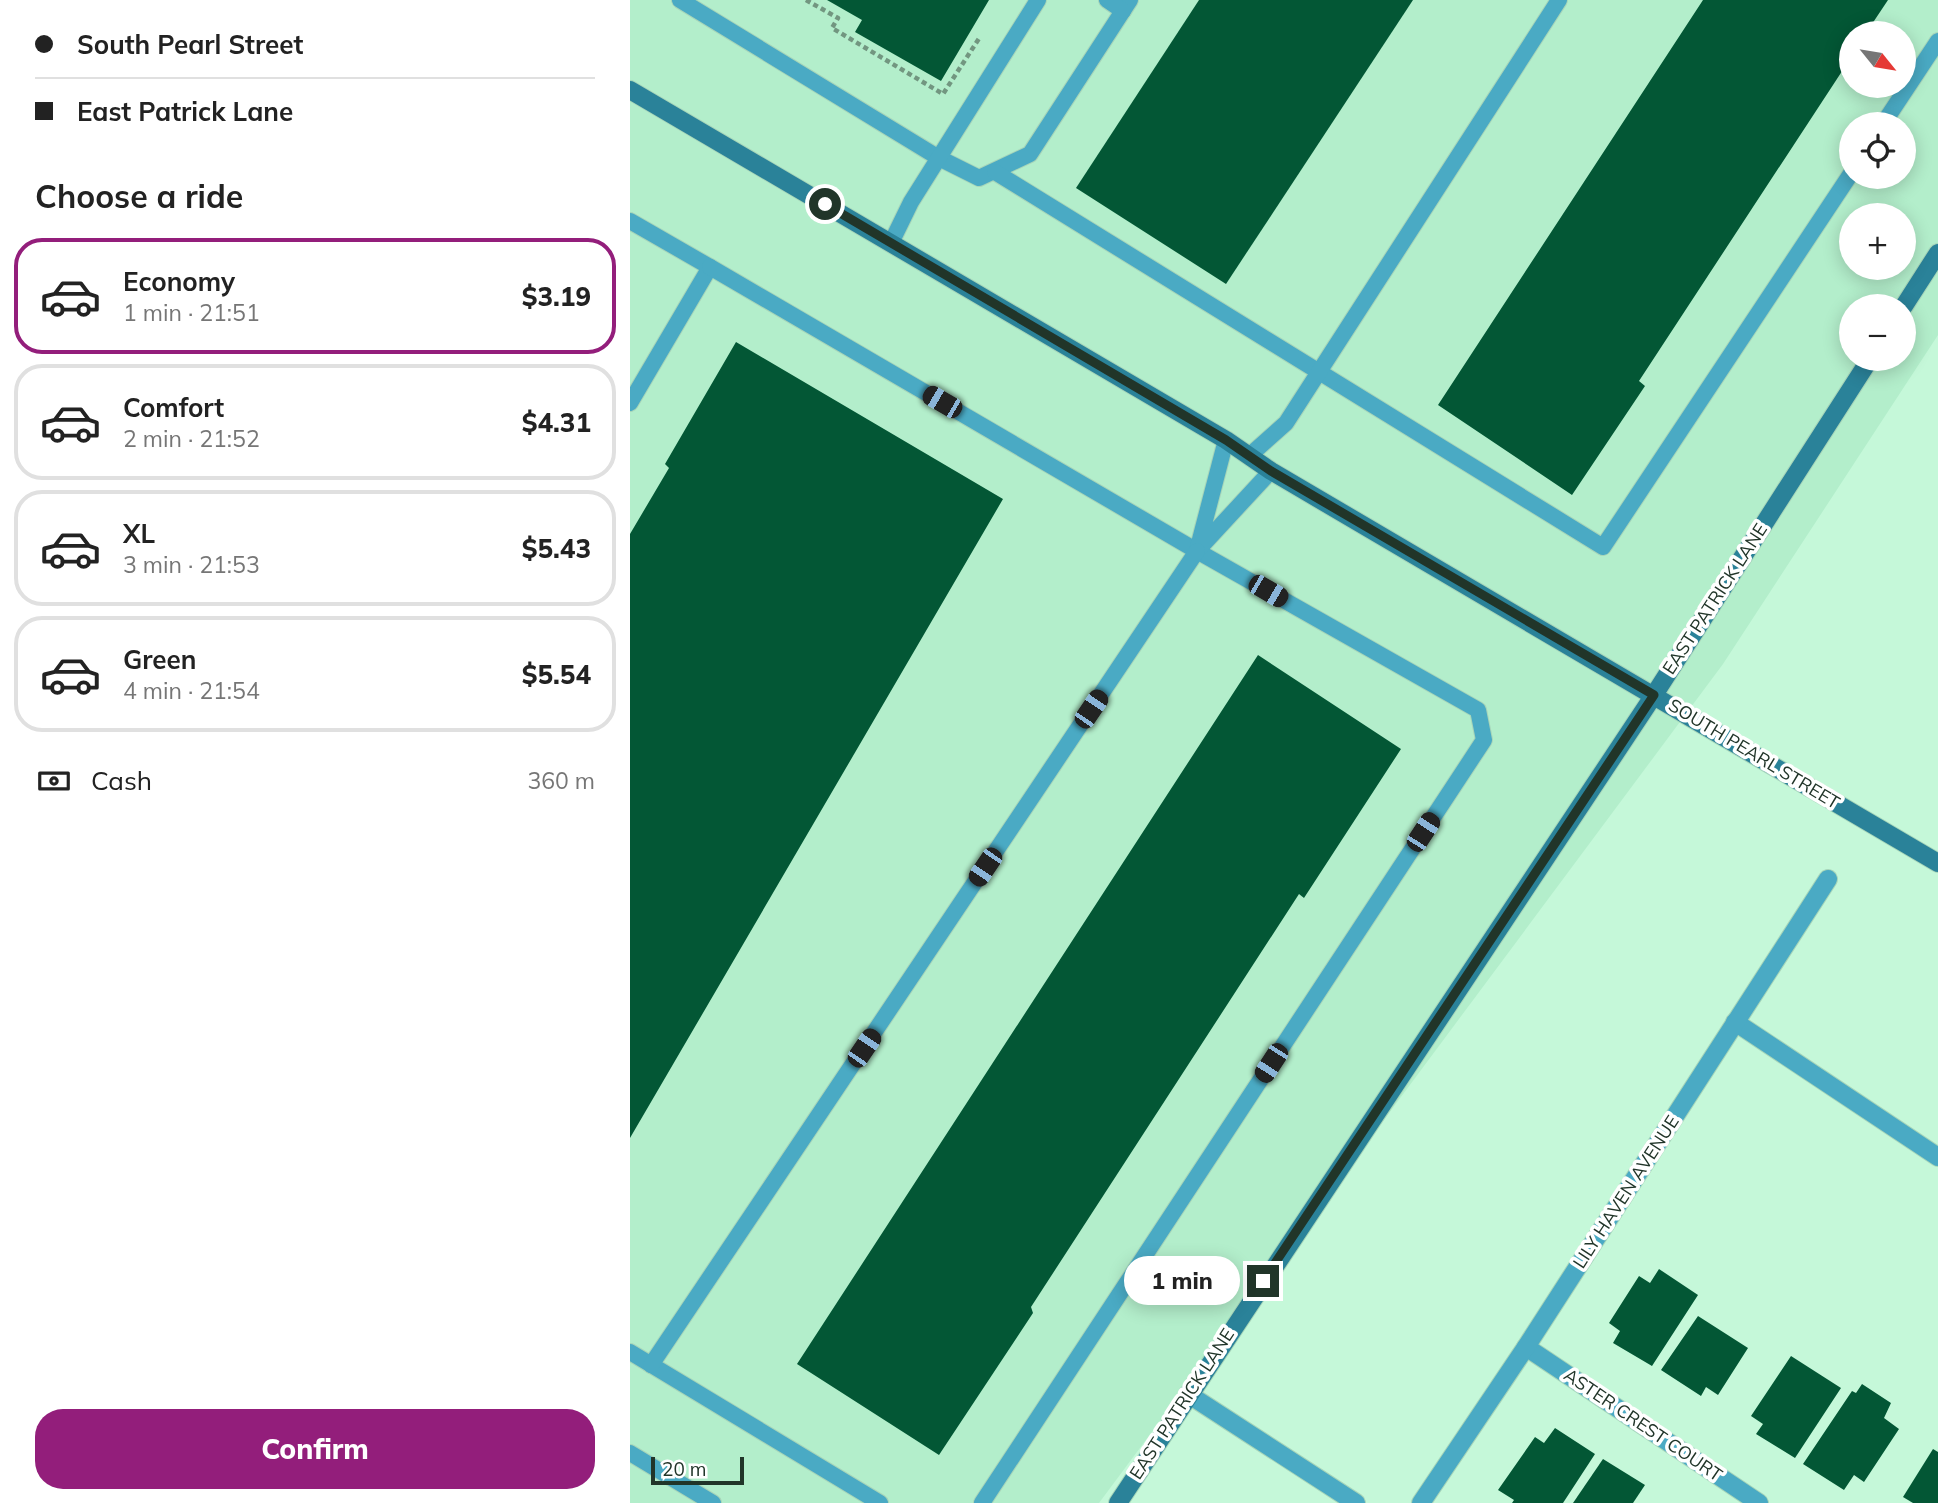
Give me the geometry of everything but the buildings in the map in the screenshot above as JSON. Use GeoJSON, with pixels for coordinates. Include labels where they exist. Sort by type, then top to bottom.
{"type":"FeatureCollection","features":[{"type":"Feature","properties":{"kind":"street","name":"SOUTH PEARL STREET"},"geometry":{"type":"LineString","coordinates":[[630,90],[1938,863]]}},
{"type":"Feature","properties":{"kind":"street"},"geometry":{"type":"LineString","coordinates":[[1912,294],[1938,253]]}},
{"type":"Feature","properties":{"kind":"street","name":"EAST PATRICK LANE"},"geometry":{"type":"LineString","coordinates":[[1118,1503],[1654,695],[1862,371]]}},
{"type":"Feature","properties":{"kind":"street","name":"LILY HAVEN AVENUE"},"geometry":{"type":"LineString","coordinates":[[1421,1503],[1526,1347],[1828,879]]}},
{"type":"Feature","properties":{"kind":"street"},"geometry":{"type":"LineString","coordinates":[[1735,1022],[1938,1157]]}},
{"type":"Feature","properties":{"kind":"street","name":"ASTER CREST COURT"},"geometry":{"type":"LineString","coordinates":[[1526,1347],[1759,1503]]}},
{"type":"Feature","properties":{"kind":"street"},"geometry":{"type":"LineString","coordinates":[[1188,1394],[1356,1503]]}},
{"type":"Feature","properties":{"kind":"lane"},"geometry":{"type":"LineString","coordinates":[[680,0],[939,158],[979,178],[1030,154],[1127,5],[1107,0]]}},
{"type":"Feature","properties":{"kind":"lane"},"geometry":{"type":"LineString","coordinates":[[891,243],[911,202],[1038,0]]}},
{"type":"Feature","properties":{"kind":"lane"},"geometry":{"type":"LineString","coordinates":[[1249,456],[1286,423],[1559,0]]}},
{"type":"Feature","properties":{"kind":"lane"},"geometry":{"type":"LineString","coordinates":[[1891,112],[1938,41]]}},
{"type":"Feature","properties":{"kind":"lane"},"geometry":{"type":"LineString","coordinates":[[995,172],[1603,547],[1841,189]]}},
{"type":"Feature","properties":{"kind":"lane"},"geometry":{"type":"LineString","coordinates":[[630,221],[1198,551],[1478,710],[1484,740],[982,1503]]}},
{"type":"Feature","properties":{"kind":"lane"},"geometry":{"type":"LineString","coordinates":[[630,403],[710,267]]}},
{"type":"Feature","properties":{"kind":"lane"},"geometry":{"type":"LineString","coordinates":[[1198,551],[1226,440]]}},
{"type":"Feature","properties":{"kind":"lane"},"geometry":{"type":"LineString","coordinates":[[651,1365],[1198,551],[1271,471]]}},
{"type":"Feature","properties":{"kind":"lane"},"geometry":{"type":"LineString","coordinates":[[630,1352],[880,1503]]}},
{"type":"Feature","properties":{"kind":"lane"},"geometry":{"type":"LineString","coordinates":[[630,1453],[713,1503]]}},
{"type":"Feature","properties":{"kind":"path"},"geometry":{"type":"LineString","coordinates":[[806,0],[838,18],[832,28],[943,94],[980,37]]}},
{"type":"Feature","properties":{"kind":"shaded area"},"geometry":{"type":"Polygon","coordinates":[[[630,0],[1938,0],[1938,335],[1916,369],[1916,294],[1839,294],[1839,371],[1914,371],[1723,664],[1099,1503],[630,1503],[630,0]]]}},
{"type":"Feature","properties":{"kind":"route"},"geometry":{"type":"LineString","coordinates":[[825,204],[1226,440],[1271,471],[1654,695],[1263,1281]]}}]}
